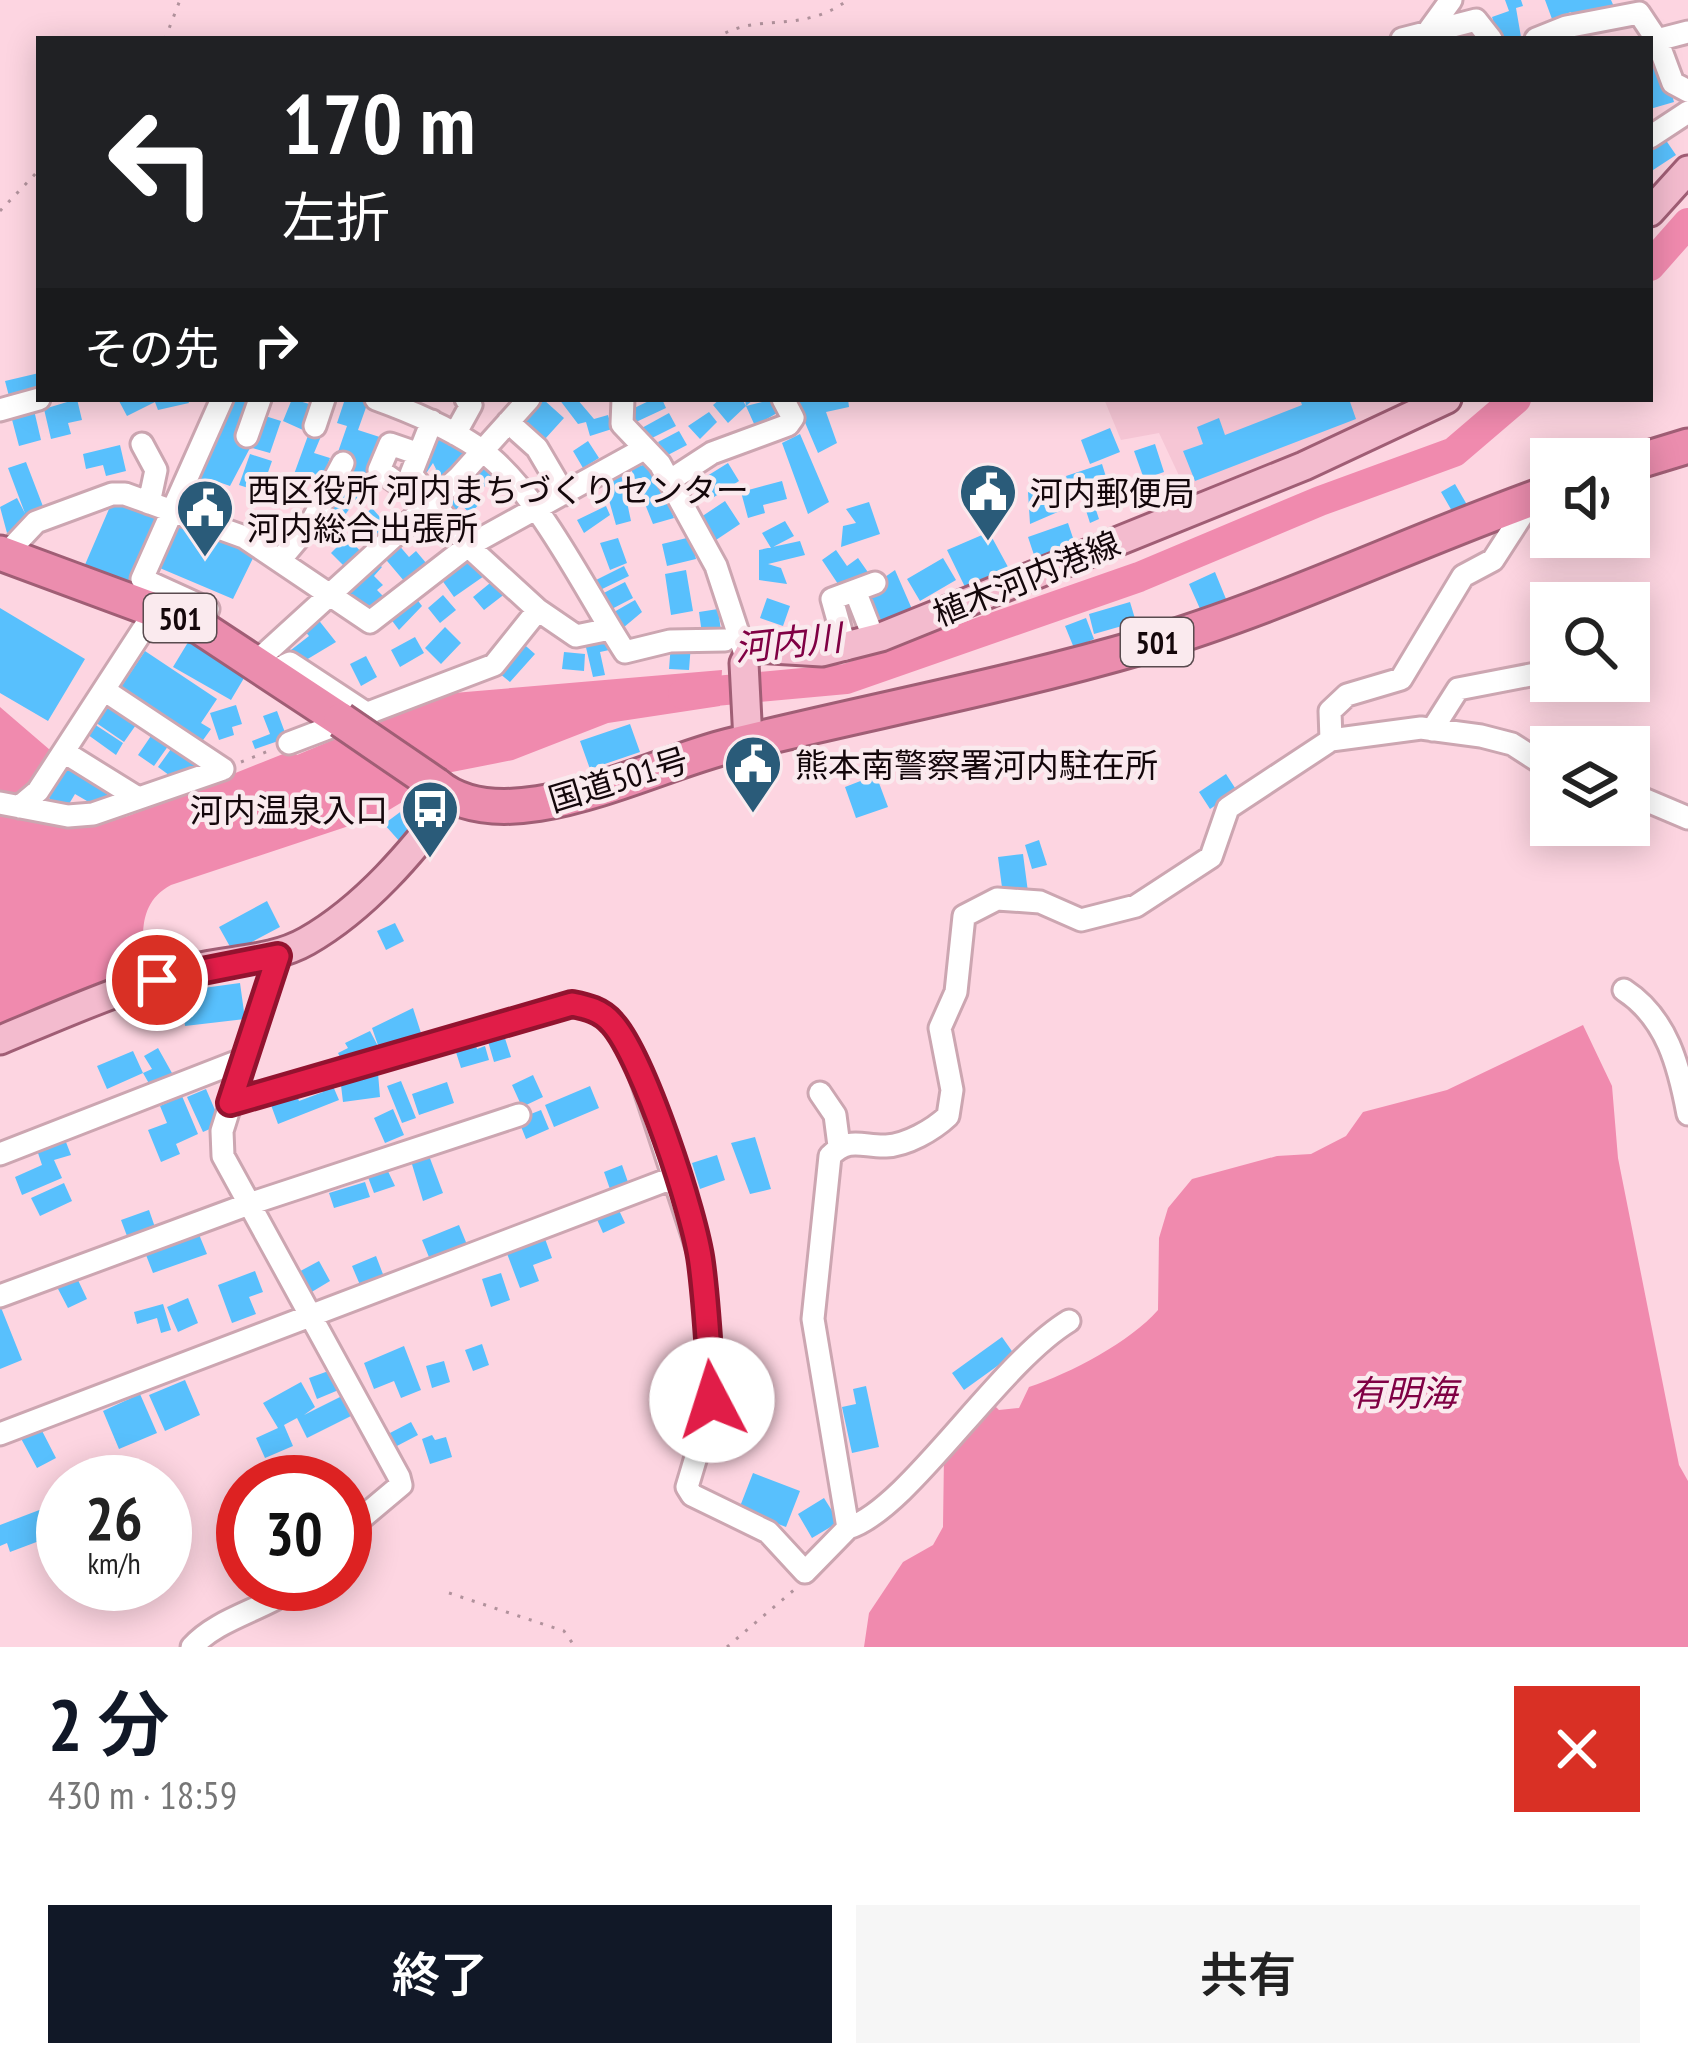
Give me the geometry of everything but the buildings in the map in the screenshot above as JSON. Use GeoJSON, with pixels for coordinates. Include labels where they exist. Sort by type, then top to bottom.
{"type":"FeatureCollection","features":[{"type":"Feature","properties":{"kind":"highway"},"geometry":{"type":"LineString","coordinates":[[1650,458],[1688,446]]}},
{"type":"Feature","properties":{"kind":"highway","name":"国道501号"},"geometry":{"type":"LineString","coordinates":[[3,554],[200,627],[355,718],[444,792],[478,808],[526,807],[748,731],[1144,646],[1530,500]]}},
{"type":"Feature","properties":{"kind":"main road"},"geometry":{"type":"LineString","coordinates":[[1653,209],[1688,170]]}},
{"type":"Feature","properties":{"kind":"main road","name":"植木河内港線"},"geometry":{"type":"LineString","coordinates":[[738,652],[752,648],[846,649],[1304,466],[1441,402]]}},
{"type":"Feature","properties":{"kind":"main road"},"geometry":{"type":"LineString","coordinates":[[738,652],[748,731]]}},
{"type":"Feature","properties":{"kind":"main road"},"geometry":{"type":"LineString","coordinates":[[0,1040],[121,990],[192,969],[278,956],[312,939],[362,899],[419,843],[444,792]]}},
{"type":"Feature","properties":{"kind":"street"},"geometry":{"type":"LineString","coordinates":[[1430,29],[1451,0]]}},
{"type":"Feature","properties":{"kind":"street"},"geometry":{"type":"LineString","coordinates":[[1544,36],[1566,27],[1639,13],[1658,40],[1673,83],[1688,91]]}},
{"type":"Feature","properties":{"kind":"street"},"geometry":{"type":"LineString","coordinates":[[1410,36],[1476,20],[1489,36]]}},
{"type":"Feature","properties":{"kind":"street"},"geometry":{"type":"LineString","coordinates":[[1658,40],[1688,32]]}},
{"type":"Feature","properties":{"kind":"street"},"geometry":{"type":"LineString","coordinates":[[1653,135],[1688,112]]}},
{"type":"Feature","properties":{"kind":"street"},"geometry":{"type":"LineString","coordinates":[[0,410],[36,400]]}},
{"type":"Feature","properties":{"kind":"street"},"geometry":{"type":"LineString","coordinates":[[200,627],[208,609],[142,579],[221,402]]}},
{"type":"Feature","properties":{"kind":"street"},"geometry":{"type":"LineString","coordinates":[[248,436],[259,402]]}},
{"type":"Feature","properties":{"kind":"street"},"geometry":{"type":"LineString","coordinates":[[315,426],[323,402]]}},
{"type":"Feature","properties":{"kind":"street"},"geometry":{"type":"LineString","coordinates":[[390,402],[422,409],[481,450],[534,511],[625,652],[670,641],[738,652],[728,590],[660,464],[622,424],[623,402]]}},
{"type":"Feature","properties":{"kind":"street"},"geometry":{"type":"LineString","coordinates":[[455,434],[468,402]]}},
{"type":"Feature","properties":{"kind":"street"},"geometry":{"type":"LineString","coordinates":[[265,666],[332,592],[432,502],[526,402]]}},
{"type":"Feature","properties":{"kind":"street"},"geometry":{"type":"LineString","coordinates":[[669,481],[712,453],[788,424],[793,418],[785,402]]}},
{"type":"Feature","properties":{"kind":"street"},"geometry":{"type":"LineString","coordinates":[[422,409],[419,454],[411,474],[468,546],[538,610],[576,636],[610,629]]}},
{"type":"Feature","properties":{"kind":"street"},"geometry":{"type":"LineString","coordinates":[[508,422],[537,448],[564,494]]}},
{"type":"Feature","properties":{"kind":"street"},"geometry":{"type":"LineString","coordinates":[[142,444],[156,470],[149,503]]}},
{"type":"Feature","properties":{"kind":"street"},"geometry":{"type":"LineString","coordinates":[[418,483],[409,490],[380,470],[390,444],[419,454]]}},
{"type":"Feature","properties":{"kind":"street"},"geometry":{"type":"LineString","coordinates":[[3,554],[36,522],[112,494],[244,537],[332,592],[370,622],[468,546],[642,450]]}},
{"type":"Feature","properties":{"kind":"street"},"geometry":{"type":"LineString","coordinates":[[280,560],[310,523],[343,463]]}},
{"type":"Feature","properties":{"kind":"street"},"geometry":{"type":"LineString","coordinates":[[1331,740],[1330,711],[1347,695],[1388,685],[1411,669],[1463,577],[1493,560],[1530,511]]}},
{"type":"Feature","properties":{"kind":"street"},"geometry":{"type":"LineString","coordinates":[[846,649],[832,599],[865,588],[874,639]]}},
{"type":"Feature","properties":{"kind":"street"},"geometry":{"type":"LineString","coordinates":[[10,805],[38,791],[157,608]]}},
{"type":"Feature","properties":{"kind":"street"},"geometry":{"type":"LineString","coordinates":[[289,743],[494,664],[538,610]]}},
{"type":"Feature","properties":{"kind":"street"},"geometry":{"type":"LineString","coordinates":[[1432,730],[1458,689],[1530,674]]}},
{"type":"Feature","properties":{"kind":"street"},"geometry":{"type":"LineString","coordinates":[[104,690],[223,769]]}},
{"type":"Feature","properties":{"kind":"street"},"geometry":{"type":"LineString","coordinates":[[848,1528],[814,1318],[830,1156],[839,1146],[855,1142],[888,1146],[934,1130],[948,1117],[952,1090],[940,1028],[956,992],[964,916],[973,907],[997,899],[1040,902],[1081,920],[1136,906],[1211,857],[1228,808],[1331,740],[1432,730],[1512,744],[1530,756]]}},
{"type":"Feature","properties":{"kind":"street"},"geometry":{"type":"LineString","coordinates":[[64,752],[138,798]]}},
{"type":"Feature","properties":{"kind":"street"},"geometry":{"type":"LineString","coordinates":[[10,805],[68,816],[223,769]]}},
{"type":"Feature","properties":{"kind":"street"},"geometry":{"type":"LineString","coordinates":[[1650,803],[1688,818]]}},
{"type":"Feature","properties":{"kind":"street"},"geometry":{"type":"LineString","coordinates":[[278,956],[222,1131],[223,1156],[401,1485],[372,1509]]}},
{"type":"Feature","properties":{"kind":"street"},"geometry":{"type":"LineString","coordinates":[[1624,990],[1652,1016],[1671,1045],[1688,1114]]}},
{"type":"Feature","properties":{"kind":"street"},"geometry":{"type":"LineString","coordinates":[[230,1103],[572,1004],[595,1009],[613,1023],[636,1063],[701,1260],[712,1400],[687,1487],[692,1495],[768,1532],[805,1572],[848,1528],[886,1504],[1016,1362],[1069,1321]]}},
{"type":"Feature","properties":{"kind":"street"},"geometry":{"type":"LineString","coordinates":[[0,1154],[244,1059]]}},
{"type":"Feature","properties":{"kind":"street"},"geometry":{"type":"LineString","coordinates":[[820,1093],[835,1115],[839,1146]]}},
{"type":"Feature","properties":{"kind":"street"},"geometry":{"type":"LineString","coordinates":[[0,1296],[249,1204],[519,1114]]}},
{"type":"Feature","properties":{"kind":"street"},"geometry":{"type":"LineString","coordinates":[[0,1434],[675,1178]]}},
{"type":"Feature","properties":{"kind":"street"},"geometry":{"type":"LineString","coordinates":[[192,1647],[205,1632],[253,1611]]}},
{"type":"Feature","properties":{"kind":"path"},"geometry":{"type":"LineString","coordinates":[[166,36],[180,0]]}},
{"type":"Feature","properties":{"kind":"path"},"geometry":{"type":"LineString","coordinates":[[722,36],[749,24],[813,20],[848,0]]}},
{"type":"Feature","properties":{"kind":"path"},"geometry":{"type":"LineString","coordinates":[[0,212],[36,173]]}},
{"type":"Feature","properties":{"kind":"path"},"geometry":{"type":"LineString","coordinates":[[223,769],[289,743]]}},
{"type":"Feature","properties":{"kind":"path"},"geometry":{"type":"LineString","coordinates":[[727,1647],[792,1594],[805,1572]]}},
{"type":"Feature","properties":{"kind":"path"},"geometry":{"type":"LineString","coordinates":[[448,1593],[564,1631],[574,1647]]}},
{"type":"Feature","properties":{"kind":"shaded area"},"geometry":{"type":"Polygon","coordinates":[[[1105,402],[1418,402],[1190,499],[1159,433],[1121,440],[1105,402]]]}},
{"type":"Feature","properties":{"kind":"water"},"geometry":{"type":"Polygon","coordinates":[[[722,670],[720,706],[608,723],[513,760],[452,772],[379,816],[171,885],[154,899],[145,917],[145,959],[82,998],[0,1030],[0,707],[50,750],[12,814],[78,826],[128,816],[293,750],[297,755],[442,694],[722,670]]]}},
{"type":"Feature","properties":{"kind":"water","name":"有明海"},"geometry":{"type":"Polygon","coordinates":[[[1583,1025],[1612,1086],[1618,1158],[1679,1465],[1688,1481],[1688,1647],[864,1647],[869,1613],[903,1562],[933,1545],[943,1527],[944,1456],[990,1401],[999,1410],[1019,1408],[1029,1387],[1099,1355],[1158,1310],[1159,1238],[1168,1208],[1192,1179],[1277,1156],[1311,1154],[1346,1136],[1363,1112],[1447,1090],[1583,1025]]]}},
{"type":"Feature","properties":{"kind":"waterway","name":"河内川"},"geometry":{"type":"LineString","coordinates":[[1653,263],[1688,223]]}},
{"type":"Feature","properties":{"kind":"waterway","name":"河内川"},"geometry":{"type":"LineString","coordinates":[[683,694],[846,679],[1139,577],[1320,501],[1454,452],[1512,402]]}},
{"type":"Feature","properties":{"kind":"place","name":"河内郵便局"},"geometry":{"type":"Point","coordinates":[988,543]}},
{"type":"Feature","properties":{"kind":"place","name":"西区役所 河内まちづくりセンター 河内総合出張所"},"geometry":{"type":"Point","coordinates":[205,559]}},
{"type":"Feature","properties":{"kind":"place","name":"熊本南警察署河内駐在所"},"geometry":{"type":"Point","coordinates":[753,815]}},
{"type":"Feature","properties":{"kind":"place","name":"河内温泉入口"},"geometry":{"type":"Point","coordinates":[430,860]}},
{"type":"Feature","properties":{"kind":"route"},"geometry":{"type":"LineString","coordinates":[[157,980],[238,959],[278,956],[230,1103],[572,1004],[595,1009],[613,1023],[636,1063],[686,1203],[701,1260],[712,1400]]}}]}
